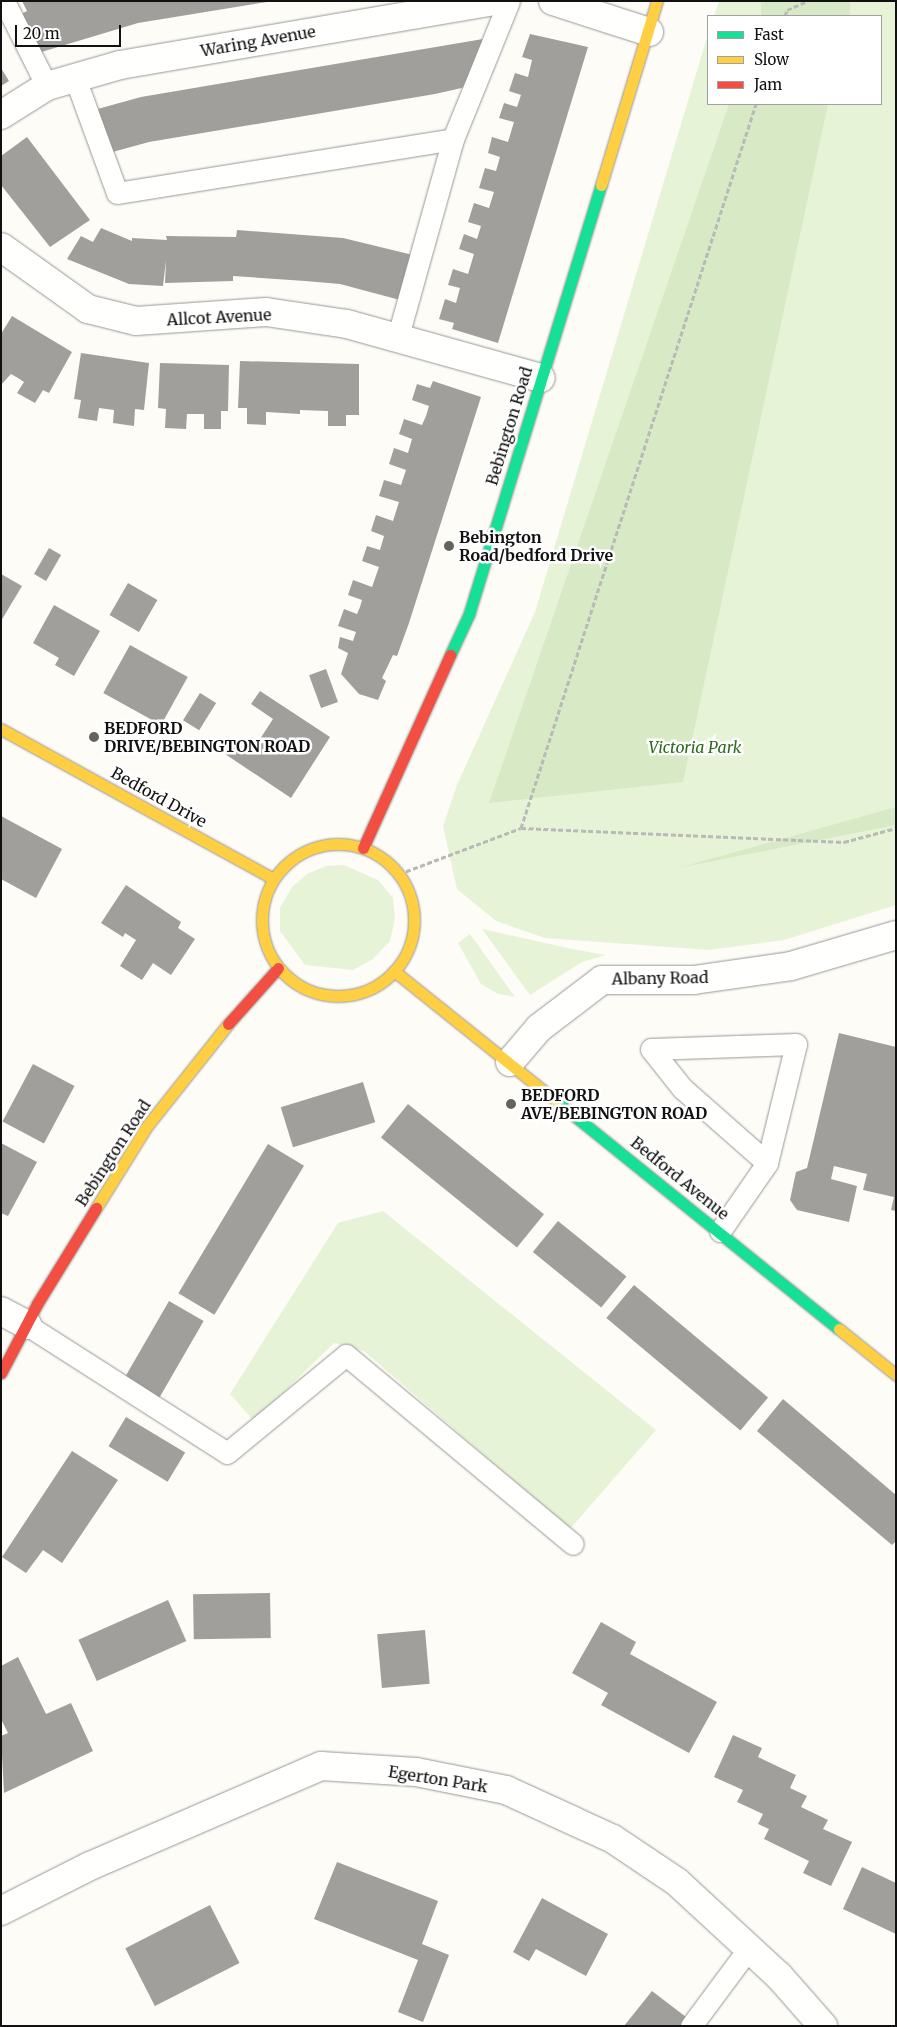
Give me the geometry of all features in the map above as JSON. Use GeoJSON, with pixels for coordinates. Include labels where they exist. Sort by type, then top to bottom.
{"type":"FeatureCollection","features":[{"type":"Feature","properties":{"kind":"main road","name":"Bebington Road"},"geometry":{"type":"LineString","coordinates":[[363,848],[469,614],[657,1]]}},
{"type":"Feature","properties":{"kind":"main road","name":"Bedford Drive"},"geometry":{"type":"LineString","coordinates":[[1,729],[274,879]]}},
{"type":"Feature","properties":{"kind":"main road"},"geometry":{"type":"LineString","coordinates":[[345,844],[363,848],[386,861],[399,874],[411,898],[413,935],[394,971],[366,991],[332,996],[306,989],[278,968],[266,945],[261,919],[266,893],[274,879],[300,854],[318,846],[345,844]]}},
{"type":"Feature","properties":{"kind":"main road","name":"Bebington Road"},"geometry":{"type":"LineString","coordinates":[[1,1373],[27,1325],[147,1126],[233,1017],[278,968]]}},
{"type":"Feature","properties":{"kind":"main road","name":"Bedford Avenue"},"geometry":{"type":"LineString","coordinates":[[394,971],[720,1231],[896,1375]]}},
{"type":"Feature","properties":{"kind":"street","name":"Waring Avenue"},"geometry":{"type":"LineString","coordinates":[[1,115],[47,86],[120,65],[495,1]]}},
{"type":"Feature","properties":{"kind":"street"},"geometry":{"type":"LineString","coordinates":[[552,1],[649,32]]}},
{"type":"Feature","properties":{"kind":"street","name":"Allcot Avenue"},"geometry":{"type":"LineString","coordinates":[[1,246],[88,310],[136,321],[266,312],[398,336],[541,378]]}},
{"type":"Feature","properties":{"kind":"street","name":"Albany Road"},"geometry":{"type":"LineString","coordinates":[[510,1062],[539,1028],[602,980],[694,980],[781,968],[896,935]]}},
{"type":"Feature","properties":{"kind":"street"},"geometry":{"type":"LineString","coordinates":[[1,1310],[27,1325]]}},
{"type":"Feature","properties":{"kind":"street","name":"Egerton Park"},"geometry":{"type":"LineString","coordinates":[[1,1911],[99,1862],[321,1766],[416,1772],[506,1790],[613,1839],[677,1882],[749,1948],[823,2026]]}},
{"type":"Feature","properties":{"kind":"lane"},"geometry":{"type":"LineString","coordinates":[[4,1],[47,86]]}},
{"type":"Feature","properties":{"kind":"lane"},"geometry":{"type":"LineString","coordinates":[[398,336],[453,139],[508,1]]}},
{"type":"Feature","properties":{"kind":"lane"},"geometry":{"type":"LineString","coordinates":[[75,78],[117,193],[453,139]]}},
{"type":"Feature","properties":{"kind":"lane"},"geometry":{"type":"LineString","coordinates":[[720,1231],[767,1163],[796,1044],[651,1049],[682,1088],[767,1163]]}},
{"type":"Feature","properties":{"kind":"lane"},"geometry":{"type":"LineString","coordinates":[[27,1325],[227,1453],[346,1355],[573,1544]]}},
{"type":"Feature","properties":{"kind":"lane"},"geometry":{"type":"LineString","coordinates":[[691,2026],[749,1948]]}},
{"type":"Feature","properties":{"kind":"path"},"geometry":{"type":"LineString","coordinates":[[785,15],[787,10],[807,1]]}},
{"type":"Feature","properties":{"kind":"path"},"geometry":{"type":"LineString","coordinates":[[521,828],[756,105]]}},
{"type":"Feature","properties":{"kind":"path"},"geometry":{"type":"LineString","coordinates":[[399,874],[521,828],[844,842],[896,828]]}},
{"type":"Feature","properties":{"kind":"green space","name":"Victoria Park"},"geometry":{"type":"Polygon","coordinates":[[[719,1],[896,1],[896,905],[784,940],[709,950],[545,938],[496,921],[457,889],[443,826],[457,785],[535,612],[707,37],[707,105],[882,105],[882,15],[714,15],[719,1]]]}},
{"type":"Feature","properties":{"kind":"green space"},"geometry":{"type":"Polygon","coordinates":[[[761,1],[850,1],[850,15],[761,15],[761,1]]]}},
{"type":"Feature","properties":{"kind":"green space"},"geometry":{"type":"Polygon","coordinates":[[[729,105],[828,105],[683,782],[489,803],[729,105]]]}},
{"type":"Feature","properties":{"kind":"green space"},"geometry":{"type":"Polygon","coordinates":[[[896,807],[896,825],[678,868],[896,807]]]}},
{"type":"Feature","properties":{"kind":"green space"},"geometry":{"type":"Polygon","coordinates":[[[344,865],[378,880],[393,898],[395,918],[390,941],[373,959],[353,970],[305,965],[280,931],[280,908],[292,887],[307,874],[326,866],[344,865]]]}},
{"type":"Feature","properties":{"kind":"green space"},"geometry":{"type":"Polygon","coordinates":[[[482,929],[606,955],[582,962],[530,995],[482,929]]]}},
{"type":"Feature","properties":{"kind":"green space"},"geometry":{"type":"Polygon","coordinates":[[[470,934],[515,997],[498,994],[481,984],[458,943],[470,934]]]}},
{"type":"Feature","properties":{"kind":"green space"},"geometry":{"type":"Polygon","coordinates":[[[383,1211],[656,1430],[570,1529],[364,1351],[334,1343],[254,1421],[230,1394],[338,1223],[383,1211]]]}},
{"type":"Feature","properties":{"kind":"building"},"geometry":{"type":"Polygon","coordinates":[[[22,1],[267,2],[138,23],[38,53],[19,15],[27,11],[22,1]]]}},
{"type":"Feature","properties":{"kind":"building"},"geometry":{"type":"Polygon","coordinates":[[[530,34],[588,47],[498,343],[452,329],[454,323],[439,319],[445,299],[456,303],[460,288],[448,285],[453,269],[468,274],[474,254],[459,249],[464,234],[477,239],[481,226],[468,222],[474,203],[489,208],[494,192],[479,188],[485,168],[496,171],[500,157],[488,153],[492,137],[508,142],[514,122],[499,118],[504,103],[517,107],[521,95],[509,91],[515,73],[528,77],[532,60],[522,57],[530,34]]]}},
{"type":"Feature","properties":{"kind":"building"},"geometry":{"type":"Polygon","coordinates":[[[483,39],[466,87],[435,94],[149,142],[109,153],[94,110],[141,97],[483,39]]]}},
{"type":"Feature","properties":{"kind":"building"},"geometry":{"type":"Polygon","coordinates":[[[1,68],[9,81],[1,86],[1,68]]]}},
{"type":"Feature","properties":{"kind":"building"},"geometry":{"type":"Polygon","coordinates":[[[27,137],[90,220],[50,247],[1,185],[1,156],[27,137]]]}},
{"type":"Feature","properties":{"kind":"building"},"geometry":{"type":"Polygon","coordinates":[[[101,228],[132,241],[132,238],[167,240],[166,236],[236,237],[237,230],[343,238],[413,255],[400,300],[340,284],[305,281],[233,276],[233,281],[165,283],[166,260],[163,286],[129,284],[67,259],[81,236],[93,242],[101,228]]]}},
{"type":"Feature","properties":{"kind":"building"},"geometry":{"type":"Polygon","coordinates":[[[12,316],[72,352],[49,393],[43,390],[35,403],[17,393],[24,382],[11,374],[1,385],[1,334],[12,316]]]}},
{"type":"Feature","properties":{"kind":"building"},"geometry":{"type":"Polygon","coordinates":[[[81,353],[149,363],[144,410],[135,409],[134,426],[113,423],[114,410],[99,408],[97,421],[78,418],[81,400],[74,399],[81,353]]]}},
{"type":"Feature","properties":{"kind":"building"},"geometry":{"type":"Polygon","coordinates":[[[240,361],[359,364],[359,415],[346,415],[346,426],[328,426],[328,411],[300,410],[300,414],[266,412],[266,425],[247,424],[247,408],[238,408],[240,361]]]}},
{"type":"Feature","properties":{"kind":"building"},"geometry":{"type":"Polygon","coordinates":[[[160,363],[229,365],[228,411],[221,411],[221,429],[204,429],[204,414],[187,414],[186,429],[165,428],[166,409],[158,408],[160,363]]]}},
{"type":"Feature","properties":{"kind":"building"},"geometry":{"type":"Polygon","coordinates":[[[433,381],[481,397],[409,623],[397,656],[393,655],[382,678],[386,681],[378,700],[359,694],[341,674],[348,653],[338,648],[340,637],[353,641],[356,632],[338,626],[344,609],[357,614],[360,607],[362,600],[348,595],[353,580],[372,587],[379,567],[362,561],[367,546],[380,550],[384,536],[371,531],[376,515],[393,521],[399,502],[379,496],[384,480],[401,485],[406,470],[389,464],[394,448],[408,453],[412,439],[399,434],[404,419],[422,425],[426,416],[429,406],[412,400],[417,384],[430,388],[433,381]]]}},
{"type":"Feature","properties":{"kind":"building"},"geometry":{"type":"Polygon","coordinates":[[[49,548],[61,555],[46,581],[34,574],[49,548]]]}},
{"type":"Feature","properties":{"kind":"building"},"geometry":{"type":"Polygon","coordinates":[[[1,574],[22,586],[1,621],[1,574]]]}},
{"type":"Feature","properties":{"kind":"building"},"geometry":{"type":"Polygon","coordinates":[[[128,583],[157,600],[139,632],[110,615],[128,583]]]}},
{"type":"Feature","properties":{"kind":"building"},"geometry":{"type":"Polygon","coordinates":[[[54,605],[100,631],[74,676],[55,665],[59,658],[33,643],[54,605]]]}},
{"type":"Feature","properties":{"kind":"building"},"geometry":{"type":"Polygon","coordinates":[[[130,645],[188,677],[161,725],[103,693],[130,645]]]}},
{"type":"Feature","properties":{"kind":"building"},"geometry":{"type":"Polygon","coordinates":[[[326,669],[338,702],[321,708],[309,675],[326,669]]]}},
{"type":"Feature","properties":{"kind":"building"},"geometry":{"type":"Polygon","coordinates":[[[260,691],[330,737],[291,798],[219,750],[227,737],[251,753],[273,719],[251,704],[260,691]]]}},
{"type":"Feature","properties":{"kind":"building"},"geometry":{"type":"Polygon","coordinates":[[[200,693],[216,703],[199,730],[183,720],[200,693]]]}},
{"type":"Feature","properties":{"kind":"building"},"geometry":{"type":"Polygon","coordinates":[[[1,816],[62,849],[36,898],[1,879],[1,816]]]}},
{"type":"Feature","properties":{"kind":"building"},"geometry":{"type":"Polygon","coordinates":[[[126,885],[181,922],[178,928],[195,939],[171,975],[153,963],[142,980],[120,966],[136,940],[125,933],[123,937],[101,923],[126,885]]]}},
{"type":"Feature","properties":{"kind":"building"},"geometry":{"type":"Polygon","coordinates":[[[839,1033],[896,1047],[896,1211],[891,1210],[894,1197],[863,1190],[867,1174],[834,1166],[831,1179],[857,1186],[849,1222],[797,1210],[790,1200],[796,1172],[807,1168],[839,1033]]]}},
{"type":"Feature","properties":{"kind":"building"},"geometry":{"type":"Polygon","coordinates":[[[33,1064],[74,1086],[44,1143],[2,1121],[33,1064]]]}},
{"type":"Feature","properties":{"kind":"building"},"geometry":{"type":"Polygon","coordinates":[[[363,1082],[375,1122],[293,1147],[281,1107],[363,1082]]]}},
{"type":"Feature","properties":{"kind":"building"},"geometry":{"type":"Polygon","coordinates":[[[408,1104],[544,1214],[517,1248],[381,1137],[408,1104]]]}},
{"type":"Feature","properties":{"kind":"building"},"geometry":{"type":"Polygon","coordinates":[[[1,1143],[37,1162],[8,1216],[1,1213],[1,1143]]]}},
{"type":"Feature","properties":{"kind":"building"},"geometry":{"type":"Polygon","coordinates":[[[268,1144],[304,1166],[214,1315],[178,1293],[268,1144]]]}},
{"type":"Feature","properties":{"kind":"building"},"geometry":{"type":"Polygon","coordinates":[[[558,1221],[626,1276],[601,1307],[533,1252],[558,1221]]]}},
{"type":"Feature","properties":{"kind":"building"},"geometry":{"type":"Polygon","coordinates":[[[634,1285],[768,1397],[740,1430],[606,1318],[634,1285]]]}},
{"type":"Feature","properties":{"kind":"building"},"geometry":{"type":"Polygon","coordinates":[[[169,1301],[204,1321],[158,1400],[124,1380],[169,1301]]]}},
{"type":"Feature","properties":{"kind":"building"},"geometry":{"type":"Polygon","coordinates":[[[783,1399],[896,1495],[896,1541],[892,1545],[757,1431],[783,1399]]]}},
{"type":"Feature","properties":{"kind":"building"},"geometry":{"type":"Polygon","coordinates":[[[126,1417],[185,1453],[168,1482],[108,1446],[126,1417]]]}},
{"type":"Feature","properties":{"kind":"building"},"geometry":{"type":"Polygon","coordinates":[[[72,1451],[118,1480],[62,1563],[43,1550],[26,1573],[2,1557],[72,1451]]]}},
{"type":"Feature","properties":{"kind":"building"},"geometry":{"type":"Polygon","coordinates":[[[270,1593],[271,1638],[194,1639],[193,1594],[270,1593]]]}},
{"type":"Feature","properties":{"kind":"building"},"geometry":{"type":"Polygon","coordinates":[[[168,1600],[186,1641],[97,1681],[78,1640],[168,1600]]]}},
{"type":"Feature","properties":{"kind":"building"},"geometry":{"type":"Polygon","coordinates":[[[601,1622],[636,1642],[630,1654],[717,1702],[689,1753],[601,1705],[608,1693],[572,1673],[601,1622]]]}},
{"type":"Feature","properties":{"kind":"building"},"geometry":{"type":"Polygon","coordinates":[[[425,1630],[430,1684],[382,1688],[377,1634],[425,1630]]]}},
{"type":"Feature","properties":{"kind":"building"},"geometry":{"type":"Polygon","coordinates":[[[18,1657],[46,1714],[71,1703],[93,1751],[4,1793],[1,1736],[8,1733],[1,1719],[1,1666],[18,1657]]]}},
{"type":"Feature","properties":{"kind":"building"},"geometry":{"type":"Polygon","coordinates":[[[733,1735],[762,1748],[758,1757],[796,1775],[790,1788],[807,1796],[801,1807],[828,1820],[823,1829],[852,1842],[831,1886],[803,1873],[809,1861],[764,1839],[769,1829],[758,1824],[763,1814],[737,1802],[743,1790],[714,1777],[733,1735]]]}},
{"type":"Feature","properties":{"kind":"building"},"geometry":{"type":"Polygon","coordinates":[[[337,1862],[438,1901],[422,1944],[449,1955],[423,2022],[398,2012],[418,1960],[314,1919],[337,1862]]]}},
{"type":"Feature","properties":{"kind":"building"},"geometry":{"type":"Polygon","coordinates":[[[862,1867],[896,1883],[896,1934],[843,1909],[862,1867]]]}},
{"type":"Feature","properties":{"kind":"building"},"geometry":{"type":"Polygon","coordinates":[[[542,1898],[608,1934],[586,1976],[536,1949],[529,1961],[513,1952],[542,1898]]]}},
{"type":"Feature","properties":{"kind":"building"},"geometry":{"type":"Polygon","coordinates":[[[210,1905],[240,1963],[155,2006],[125,1948],[210,1905]]]}},
{"type":"Feature","properties":{"kind":"building"},"geometry":{"type":"Polygon","coordinates":[[[652,1991],[686,2017],[680,2026],[624,2026],[652,1991]]]}},
{"type":"Feature","properties":{"kind":"traffic: fast"},"geometry":{"type":"LineString","coordinates":[[450,655],[469,614],[601,185]]}},
{"type":"Feature","properties":{"kind":"traffic: fast"},"geometry":{"type":"LineString","coordinates":[[556,1101],[839,1329]]}},
{"type":"Feature","properties":{"kind":"traffic: slow"},"geometry":{"type":"LineString","coordinates":[[601,185],[657,1]]}},
{"type":"Feature","properties":{"kind":"traffic: slow"},"geometry":{"type":"LineString","coordinates":[[1,729],[274,879]]}},
{"type":"Feature","properties":{"kind":"traffic: slow"},"geometry":{"type":"LineString","coordinates":[[338,844],[367,850],[380,857],[391,867],[401,878],[408,891],[414,920],[408,949],[401,962],[391,973],[380,983],[367,990],[338,996],[309,990],[296,983],[285,973],[275,962],[268,949],[262,920],[268,891],[275,878],[285,867],[296,857],[309,850],[338,844]]}},
{"type":"Feature","properties":{"kind":"traffic: slow"},"geometry":{"type":"LineString","coordinates":[[394,971],[556,1101]]}},
{"type":"Feature","properties":{"kind":"traffic: slow"},"geometry":{"type":"LineString","coordinates":[[96,1208],[147,1126],[228,1024]]}},
{"type":"Feature","properties":{"kind":"traffic: slow"},"geometry":{"type":"LineString","coordinates":[[839,1329],[896,1375]]}},
{"type":"Feature","properties":{"kind":"traffic: jam"},"geometry":{"type":"LineString","coordinates":[[363,848],[450,655]]}},
{"type":"Feature","properties":{"kind":"traffic: jam"},"geometry":{"type":"LineString","coordinates":[[228,1024],[278,968]]}},
{"type":"Feature","properties":{"kind":"traffic: jam"},"geometry":{"type":"LineString","coordinates":[[1,1373],[37,1304],[96,1208]]}},
{"type":"Feature","properties":{"kind":"place","name":"Bebington Road/bedford Drive"},"geometry":{"type":"Point","coordinates":[449,546]}},
{"type":"Feature","properties":{"kind":"place","name":"BEDFORD DRIVE/BEBINGTON ROAD"},"geometry":{"type":"Point","coordinates":[94,737]}},
{"type":"Feature","properties":{"kind":"place","name":"BEDFORD AVE/BEBINGTON ROAD"},"geometry":{"type":"Point","coordinates":[511,1104]}}]}
